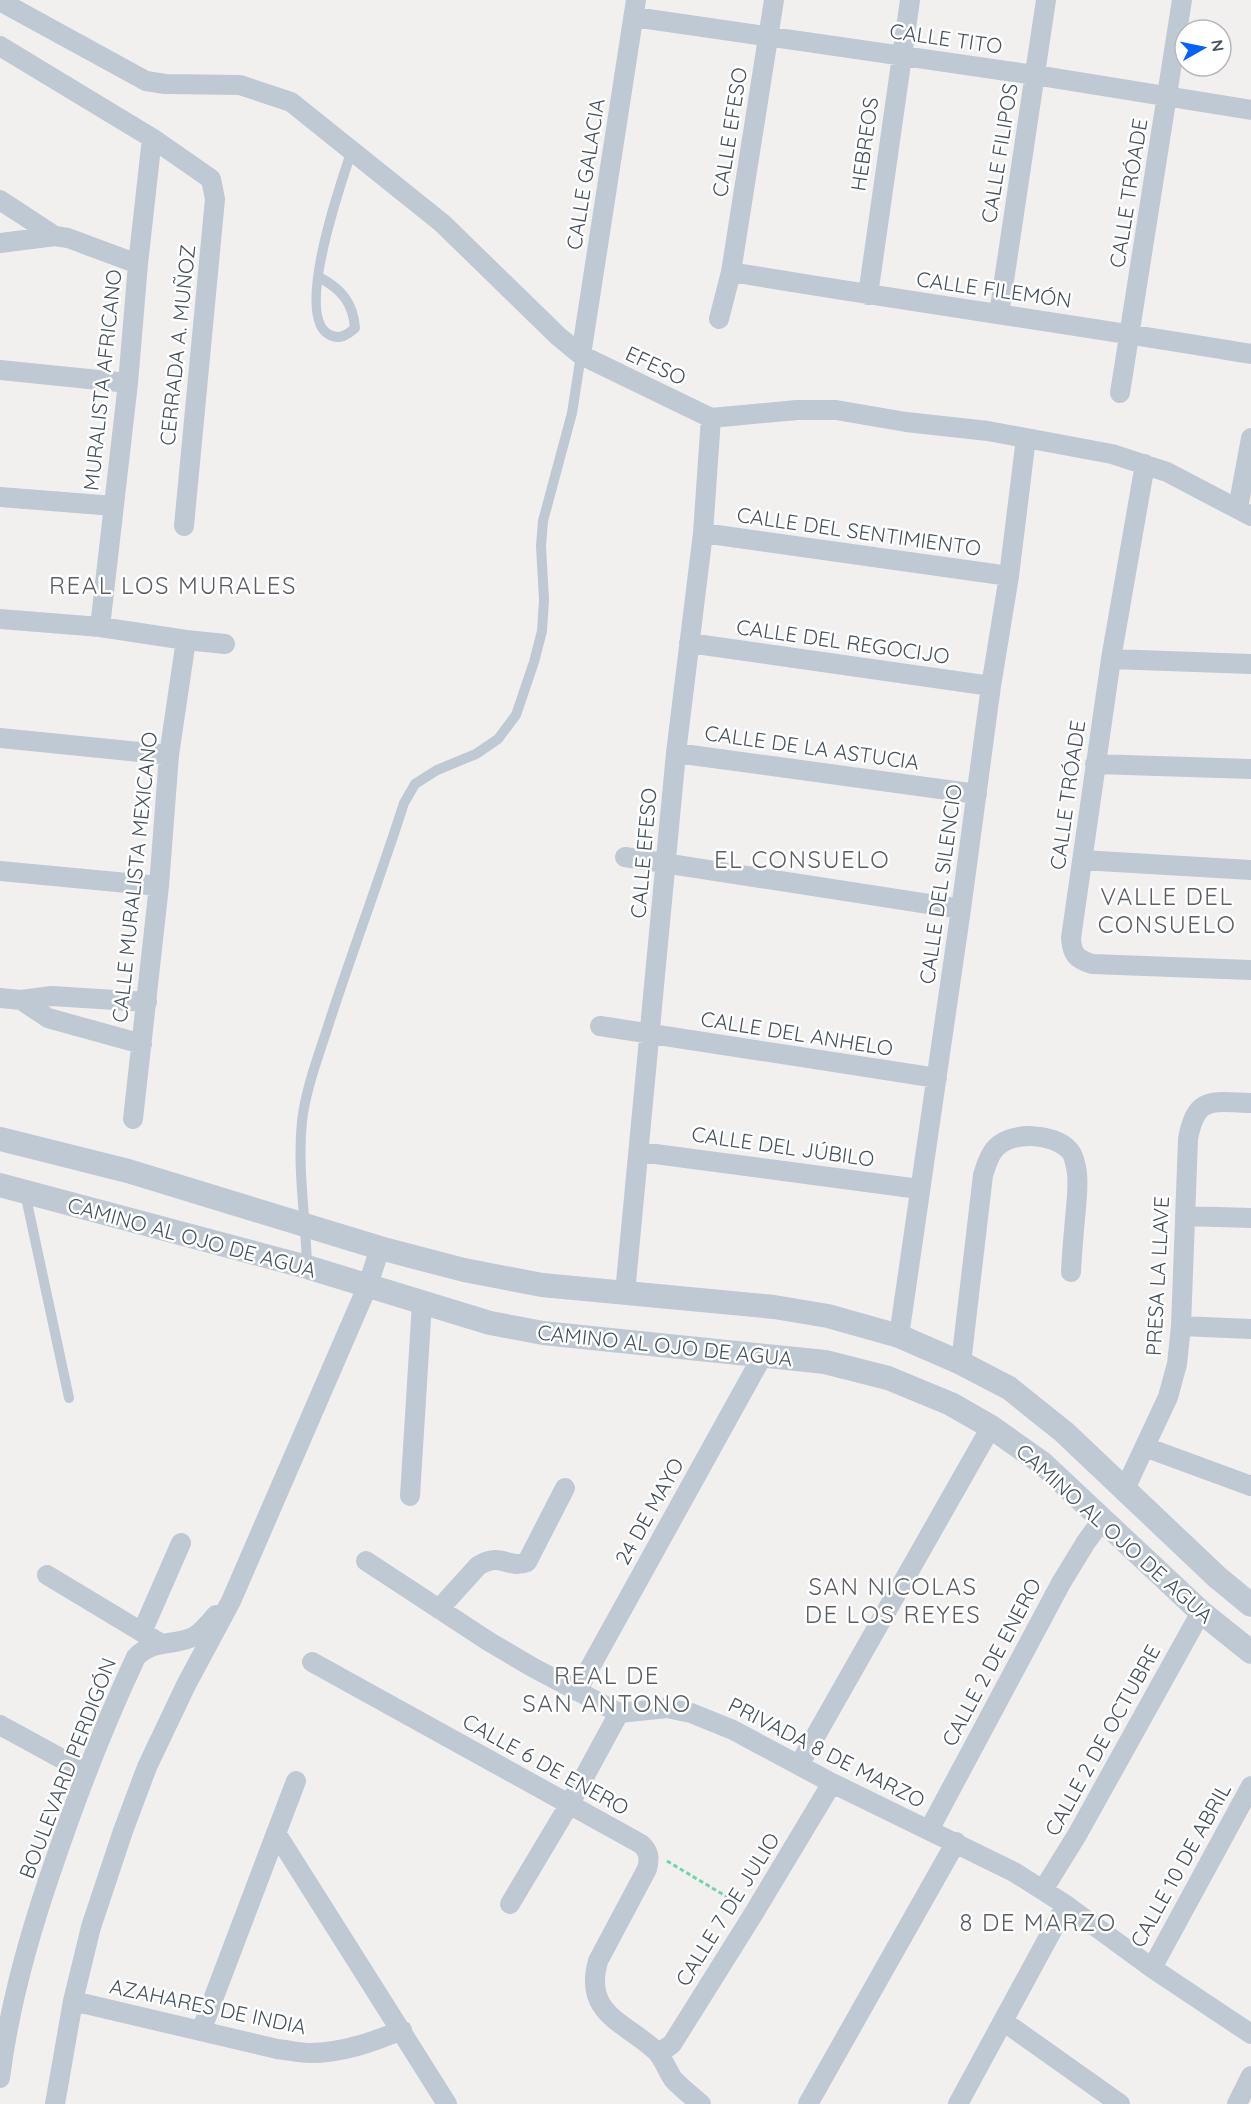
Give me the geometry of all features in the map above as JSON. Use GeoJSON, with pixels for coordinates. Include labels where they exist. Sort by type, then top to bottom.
{"type":"FeatureCollection","features":[{"type":"Feature","properties":{"kind":"street","name":"CALLE EFESO"},"geometry":{"type":"LineString","coordinates":[[719,319],[731,272],[774,0]]}},
{"type":"Feature","properties":{"kind":"street","name":"HEBREOS"},"geometry":{"type":"LineString","coordinates":[[868,295],[900,56],[910,0]]}},
{"type":"Feature","properties":{"kind":"street","name":"CALLE FILIPOS"},"geometry":{"type":"LineString","coordinates":[[999,314],[1046,0]]}},
{"type":"Feature","properties":{"kind":"street","name":"CALLE TRÓADE"},"geometry":{"type":"LineString","coordinates":[[1120,393],[1182,0]]}},
{"type":"Feature","properties":{"kind":"street","name":"EFESO"},"geometry":{"type":"LineString","coordinates":[[0,1],[146,81],[165,84],[240,85],[291,102],[442,223],[558,336],[581,355],[711,418]]}},
{"type":"Feature","properties":{"kind":"street","name":"CALLE TITO"},"geometry":{"type":"LineString","coordinates":[[635,8],[768,35],[1167,95],[1251,110]]}},
{"type":"Feature","properties":{"kind":"street","name":"CALLE GALACIA"},"geometry":{"type":"LineString","coordinates":[[581,355],[635,8]]}},
{"type":"Feature","properties":{"kind":"street"},"geometry":{"type":"LineString","coordinates":[[0,46],[152,138]]}},
{"type":"Feature","properties":{"kind":"street","name":"CERRADA A. MUÑOZ"},"geometry":{"type":"LineString","coordinates":[[152,138],[211,179],[215,199],[184,526]]}},
{"type":"Feature","properties":{"kind":"street","name":"MURALISTA AFRICANO"},"geometry":{"type":"LineString","coordinates":[[100,627],[128,383],[152,138]]}},
{"type":"Feature","properties":{"kind":"street"},"geometry":{"type":"LineString","coordinates":[[0,200],[55,236]]}},
{"type":"Feature","properties":{"kind":"street"},"geometry":{"type":"LineString","coordinates":[[0,243],[55,236],[68,238],[138,264]]}},
{"type":"Feature","properties":{"kind":"street","name":"CALLE FILEMÓN"},"geometry":{"type":"LineString","coordinates":[[731,272],[1251,354]]}},
{"type":"Feature","properties":{"kind":"street"},"geometry":{"type":"LineString","coordinates":[[0,370],[128,383]]}},
{"type":"Feature","properties":{"kind":"street"},"geometry":{"type":"LineString","coordinates":[[711,418],[797,410],[836,410],[1026,438],[1112,454],[1145,464],[1167,472],[1244,512],[1251,438]]}},
{"type":"Feature","properties":{"kind":"street","name":"CALLE EFESO"},"geometry":{"type":"LineString","coordinates":[[625,1293],[676,753],[703,533],[711,418]]}},
{"type":"Feature","properties":{"kind":"street","name":"CALLE DEL SILENCIO"},"geometry":{"type":"LineString","coordinates":[[898,1336],[937,1078],[991,686],[1009,576],[1026,438]]}},
{"type":"Feature","properties":{"kind":"street","name":"CALLE TRÓADE"},"geometry":{"type":"LineString","coordinates":[[1145,464],[1095,764],[1071,938],[1072,951],[1078,960],[1092,964],[1251,970]]}},
{"type":"Feature","properties":{"kind":"street"},"geometry":{"type":"LineString","coordinates":[[0,497],[114,506]]}},
{"type":"Feature","properties":{"kind":"street","name":"CALLE DEL SENTIMIENTO"},"geometry":{"type":"LineString","coordinates":[[703,533],[1009,576]]}},
{"type":"Feature","properties":{"kind":"street"},"geometry":{"type":"LineString","coordinates":[[0,619],[100,627],[225,644]]}},
{"type":"Feature","properties":{"kind":"street","name":"CALLE MURALISTA MEXICANO"},"geometry":{"type":"LineString","coordinates":[[133,1119],[159,886],[169,755],[186,640]]}},
{"type":"Feature","properties":{"kind":"street","name":"CALLE DEL REGOCIJO"},"geometry":{"type":"LineString","coordinates":[[689,643],[991,686]]}},
{"type":"Feature","properties":{"kind":"street"},"geometry":{"type":"LineString","coordinates":[[1111,659],[1251,664]]}},
{"type":"Feature","properties":{"kind":"street"},"geometry":{"type":"LineString","coordinates":[[0,738],[169,755]]}},
{"type":"Feature","properties":{"kind":"street","name":"CALLE DE LA ASTUCIA"},"geometry":{"type":"LineString","coordinates":[[676,753],[977,794]]}},
{"type":"Feature","properties":{"kind":"street"},"geometry":{"type":"LineString","coordinates":[[1095,764],[1251,769]]}},
{"type":"Feature","properties":{"kind":"street"},"geometry":{"type":"LineString","coordinates":[[625,857],[961,909]]}},
{"type":"Feature","properties":{"kind":"street"},"geometry":{"type":"LineString","coordinates":[[1082,860],[1251,870]]}},
{"type":"Feature","properties":{"kind":"street"},"geometry":{"type":"LineString","coordinates":[[0,871],[159,886]]}},
{"type":"Feature","properties":{"kind":"street"},"geometry":{"type":"LineString","coordinates":[[0,998],[21,1000],[52,996],[147,1002]]}},
{"type":"Feature","properties":{"kind":"street"},"geometry":{"type":"LineString","coordinates":[[21,1000],[48,1018],[142,1044]]}},
{"type":"Feature","properties":{"kind":"street","name":"CALLE DEL ANHELO"},"geometry":{"type":"LineString","coordinates":[[600,1026],[937,1078]]}},
{"type":"Feature","properties":{"kind":"street","name":"PRESA LA LLAVE"},"geometry":{"type":"LineString","coordinates":[[1124,1491],[1168,1397],[1177,1364],[1181,1326],[1188,1139],[1191,1122],[1197,1110],[1206,1105],[1220,1102],[1251,1103]]}},
{"type":"Feature","properties":{"kind":"street"},"geometry":{"type":"LineString","coordinates":[[961,1364],[983,1175],[994,1148],[1007,1140],[1026,1135],[1062,1144],[1071,1151],[1076,1167],[1077,1184],[1071,1272]]}},
{"type":"Feature","properties":{"kind":"street","name":"CAMINO AL OJO DE AGUA"},"geometry":{"type":"LineString","coordinates":[[0,1139],[128,1171],[380,1248],[464,1270],[542,1285],[774,1307],[828,1316],[898,1336],[1009,1388],[1064,1432],[1216,1577],[1251,1605]]}},
{"type":"Feature","properties":{"kind":"street","name":"CALLE DEL JÚBILO"},"geometry":{"type":"LineString","coordinates":[[640,1152],[919,1189]]}},
{"type":"Feature","properties":{"kind":"street","name":"CAMINO AL OJO DE AGUA"},"geometry":{"type":"LineString","coordinates":[[0,1185],[307,1267],[490,1323],[543,1333],[825,1362],[888,1378],[951,1404],[992,1427],[1042,1463],[1201,1612],[1251,1652]]}},
{"type":"Feature","properties":{"kind":"street"},"geometry":{"type":"LineString","coordinates":[[1185,1216],[1251,1218]]}},
{"type":"Feature","properties":{"kind":"street","name":"BOULEVARD PERDIGÓN"},"geometry":{"type":"LineString","coordinates":[[55,2104],[73,2001],[91,1927],[147,1767],[186,1685],[231,1601],[368,1285],[380,1248]]}},
{"type":"Feature","properties":{"kind":"street"},"geometry":{"type":"LineString","coordinates":[[410,1496],[422,1303]]}},
{"type":"Feature","properties":{"kind":"street"},"geometry":{"type":"LineString","coordinates":[[1181,1326],[1251,1329]]}},
{"type":"Feature","properties":{"kind":"street","name":"24 DE MAYO"},"geometry":{"type":"LineString","coordinates":[[577,1691],[763,1354]]}},
{"type":"Feature","properties":{"kind":"street"},"geometry":{"type":"LineString","coordinates":[[799,1765],[992,1427]]}},
{"type":"Feature","properties":{"kind":"street"},"geometry":{"type":"LineString","coordinates":[[1145,1447],[1251,1486]]}},
{"type":"Feature","properties":{"kind":"street"},"geometry":{"type":"LineString","coordinates":[[439,1609],[485,1561],[497,1559],[519,1565],[527,1562],[566,1488]]}},
{"type":"Feature","properties":{"kind":"street","name":"CALLE 2 DE ENERO"},"geometry":{"type":"LineString","coordinates":[[929,1830],[1061,1583],[1102,1520]]}},
{"type":"Feature","properties":{"kind":"street"},"geometry":{"type":"LineString","coordinates":[[142,1632],[181,1542]]}},
{"type":"Feature","properties":{"kind":"street"},"geometry":{"type":"LineString","coordinates":[[366,1561],[488,1641],[619,1713],[569,1805],[510,1904]]}},
{"type":"Feature","properties":{"kind":"street"},"geometry":{"type":"LineString","coordinates":[[46,1575],[160,1643]]}},
{"type":"Feature","properties":{"kind":"street","name":"BOULEVARD PERDIGÓN"},"geometry":{"type":"LineString","coordinates":[[0,2078],[5,2034],[34,1921],[86,1772],[136,1657],[144,1648],[160,1643],[186,1640],[196,1635],[231,1601]]}},
{"type":"Feature","properties":{"kind":"street","name":"CALLE 2 DE OCTUBRE"},"geometry":{"type":"LineString","coordinates":[[1043,1890],[1077,1835],[1201,1612]]}},
{"type":"Feature","properties":{"kind":"street","name":"CALLE 6 DE ENERO"},"geometry":{"type":"LineString","coordinates":[[312,1662],[641,1844],[647,1850]]}},
{"type":"Feature","properties":{"kind":"street","name":"PRIVADA 8 DE MARZO"},"geometry":{"type":"LineString","coordinates":[[619,1713],[667,1708],[691,1713],[733,1730],[832,1783],[956,1842],[1043,1890],[1152,1968],[1251,2034]]}},
{"type":"Feature","properties":{"kind":"street"},"geometry":{"type":"LineString","coordinates":[[0,1725],[86,1772]]}},
{"type":"Feature","properties":{"kind":"street"},"geometry":{"type":"LineString","coordinates":[[201,2031],[296,1781]]}},
{"type":"Feature","properties":{"kind":"street","name":"CALLE 7 DE JULIO"},"geometry":{"type":"LineString","coordinates":[[656,2051],[672,2044],[832,1783]]}},
{"type":"Feature","properties":{"kind":"street","name":"CALLE 10 DE ABRIL"},"geometry":{"type":"LineString","coordinates":[[1152,1968],[1251,1785]]}},
{"type":"Feature","properties":{"kind":"street"},"geometry":{"type":"LineString","coordinates":[[276,1833],[447,2104]]}},
{"type":"Feature","properties":{"kind":"street"},"geometry":{"type":"LineString","coordinates":[[808,2104],[956,1842]]}},
{"type":"Feature","properties":{"kind":"street"},"geometry":{"type":"LineString","coordinates":[[647,1850],[649,1856],[647,1869],[598,1961],[594,1976],[598,2001],[614,2020],[656,2051],[674,2080],[701,2104]]}},
{"type":"Feature","properties":{"kind":"street"},"geometry":{"type":"LineString","coordinates":[[958,2104],[1066,1905]]}},
{"type":"Feature","properties":{"kind":"street","name":"AZAHARES DE INDIA"},"geometry":{"type":"LineString","coordinates":[[73,2001],[278,2049],[311,2053],[343,2049],[375,2041],[402,2030]]}},
{"type":"Feature","properties":{"kind":"street"},"geometry":{"type":"LineString","coordinates":[[1003,2021],[1115,2103]]}},
{"type":"Feature","properties":{"kind":"street"},"geometry":{"type":"LineString","coordinates":[[1242,2101],[1251,2076]]}},
{"type":"Feature","properties":{"kind":"lane"},"geometry":{"type":"LineString","coordinates":[[319,277],[336,286],[354,316],[355,328],[346,336],[336,338],[326,333],[318,317],[319,277],[329,219],[352,150]]}},
{"type":"Feature","properties":{"kind":"lane"},"geometry":{"type":"LineString","coordinates":[[307,1267],[300,1161],[302,1119],[313,1073],[358,932],[404,803],[415,784],[436,770],[476,754],[498,739],[516,716],[542,631],[543,521],[572,413],[581,355]]}},
{"type":"Feature","properties":{"kind":"lane"},"geometry":{"type":"LineString","coordinates":[[24,1192],[69,1398]]}},
{"type":"Feature","properties":{"kind":"path"},"geometry":{"type":"LineString","coordinates":[[647,1850],[754,1913]]}},
{"type":"Feature","properties":{"kind":"district","name":"REAL LOS MURALES"},"geometry":{"type":"Point","coordinates":[173,585]}},
{"type":"Feature","properties":{"kind":"district","name":"EL CONSUELO"},"geometry":{"type":"Point","coordinates":[802,859]}},
{"type":"Feature","properties":{"kind":"district","name":"VALLE DEL CONSUELO"},"geometry":{"type":"Point","coordinates":[1167,910]}},
{"type":"Feature","properties":{"kind":"district","name":"SAN NICOLAS DE LOS REYES"},"geometry":{"type":"Point","coordinates":[893,1600]}},
{"type":"Feature","properties":{"kind":"district","name":"REAL DE SAN ANTONO"},"geometry":{"type":"Point","coordinates":[607,1689]}},
{"type":"Feature","properties":{"kind":"district","name":"8 DE MARZO"},"geometry":{"type":"Point","coordinates":[1038,1922]}}]}
